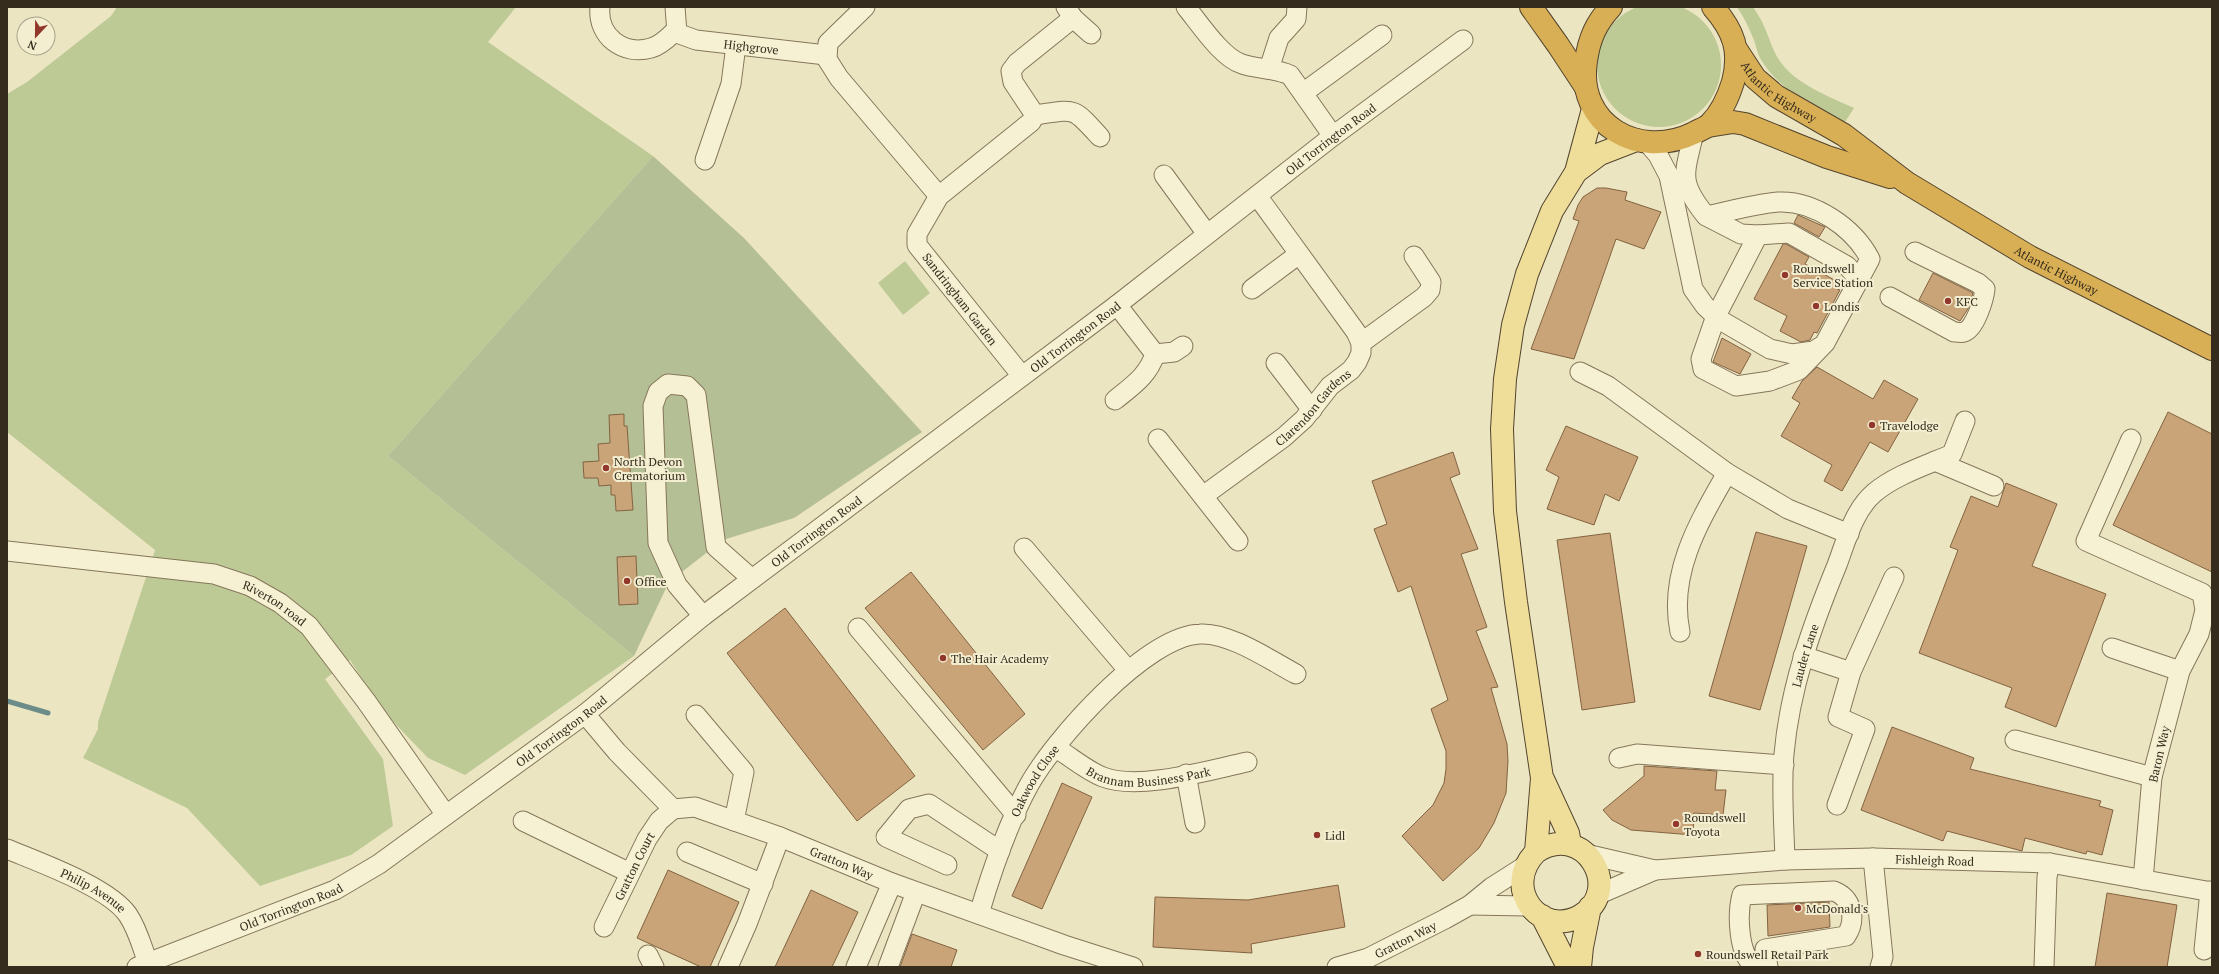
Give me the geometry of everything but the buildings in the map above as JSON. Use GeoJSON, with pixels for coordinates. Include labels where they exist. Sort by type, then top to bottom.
{"type":"FeatureCollection","features":[{"type":"Feature","properties":{"kind":"highway"},"geometry":{"type":"LineString","coordinates":[[1531,7],[1558,45],[1584,86],[1593,108],[1609,126],[1641,141],[1671,142],[1701,129],[1723,108],[1729,96],[1736,65],[1736,49],[1730,28],[1713,7]]}},
{"type":"Feature","properties":{"kind":"highway"},"geometry":{"type":"LineString","coordinates":[[1584,86],[1584,75],[1589,42],[1599,21],[1611,7]]}},
{"type":"Feature","properties":{"kind":"highway","name":"Atlantic Highway"},"geometry":{"type":"LineString","coordinates":[[1736,49],[1754,78],[1776,96],[1844,135],[1907,183],[2030,257],[2212,349]]}},
{"type":"Feature","properties":{"kind":"highway","name":"Atlantic Highway"},"geometry":{"type":"LineString","coordinates":[[1701,129],[1733,122],[1744,124],[1827,157],[1907,183]]}},
{"type":"Feature","properties":{"kind":"main road"},"geometry":{"type":"LineString","coordinates":[[1568,967],[1536,911],[1523,893],[1522,886],[1531,859],[1542,778],[1516,602],[1505,511],[1502,429],[1505,379],[1513,325],[1527,274],[1552,211],[1576,172],[1593,108]]}},
{"type":"Feature","properties":{"kind":"main road"},"geometry":{"type":"LineString","coordinates":[[1576,172],[1600,154],[1641,141]]}},
{"type":"Feature","properties":{"kind":"main road"},"geometry":{"type":"LineString","coordinates":[[1542,778],[1568,833],[1578,849],[1597,869],[1599,882],[1582,947],[1580,967]]}},
{"type":"Feature","properties":{"kind":"main road"},"geometry":{"type":"LineString","coordinates":[[1531,859],[1552,844],[1578,849]]}},
{"type":"Feature","properties":{"kind":"main road"},"geometry":{"type":"LineString","coordinates":[[1536,911],[1554,920],[1568,920],[1580,916],[1593,901]]}},
{"type":"Feature","properties":{"kind":"street"},"geometry":{"type":"LineString","coordinates":[[600,7],[601,24],[604,32],[624,49],[638,50],[652,48],[674,32],[677,33],[675,7]]}},
{"type":"Feature","properties":{"kind":"street"},"geometry":{"type":"LineString","coordinates":[[865,7],[828,43],[826,55],[831,68],[939,196]]}},
{"type":"Feature","properties":{"kind":"street"},"geometry":{"type":"LineString","coordinates":[[1186,7],[1230,60],[1242,65],[1280,71],[1290,75],[1333,136]]}},
{"type":"Feature","properties":{"kind":"street"},"geometry":{"type":"LineString","coordinates":[[1268,69],[1279,38],[1296,19],[1297,7]]}},
{"type":"Feature","properties":{"kind":"street"},"geometry":{"type":"LineString","coordinates":[[1091,34],[1070,12],[1016,63],[1011,72],[1013,82],[1033,118],[1072,110],[1081,116],[1100,137]]}},
{"type":"Feature","properties":{"kind":"street","name":"Highgrove"},"geometry":{"type":"LineString","coordinates":[[677,33],[696,40],[826,55]]}},
{"type":"Feature","properties":{"kind":"street"},"geometry":{"type":"LineString","coordinates":[[1303,92],[1382,35]]}},
{"type":"Feature","properties":{"kind":"street","name":"Old Torrington Road"},"geometry":{"type":"LineString","coordinates":[[143,965],[181,960],[279,910],[335,890],[379,864],[585,714],[703,616],[1117,305],[1207,234],[1258,197],[1333,136],[1463,40]]}},
{"type":"Feature","properties":{"kind":"street"},"geometry":{"type":"LineString","coordinates":[[705,160],[731,84],[736,45]]}},
{"type":"Feature","properties":{"kind":"street","name":"Sandringham Garden"},"geometry":{"type":"LineString","coordinates":[[1022,376],[917,244],[917,234],[939,196],[1033,118]]}},
{"type":"Feature","properties":{"kind":"street"},"geometry":{"type":"LineString","coordinates":[[1701,129],[1684,173],[1689,192],[1706,216],[1741,234],[1758,235],[1789,233],[1847,266],[1859,279]]}},
{"type":"Feature","properties":{"kind":"street"},"geometry":{"type":"LineString","coordinates":[[1641,141],[1658,155],[1669,176],[1693,289],[1705,306],[1716,316],[1770,349],[1792,354],[1814,352],[1825,343]]}},
{"type":"Feature","properties":{"kind":"street"},"geometry":{"type":"LineString","coordinates":[[1164,175],[1207,234]]}},
{"type":"Feature","properties":{"kind":"street"},"geometry":{"type":"LineString","coordinates":[[1258,197],[1356,332],[1361,343],[1424,297],[1430,290],[1431,282],[1414,256]]}},
{"type":"Feature","properties":{"kind":"street"},"geometry":{"type":"LineString","coordinates":[[1706,216],[1778,202],[1802,204],[1843,225],[1864,247],[1870,259],[1825,343],[1799,370],[1770,381],[1736,386],[1703,369],[1701,359],[1716,316],[1758,235]]}},
{"type":"Feature","properties":{"kind":"street"},"geometry":{"type":"LineString","coordinates":[[1890,297],[1954,332],[1964,332],[1969,328],[1977,315],[1984,299],[1985,289],[1978,283],[1916,252]]}},
{"type":"Feature","properties":{"kind":"street"},"geometry":{"type":"LineString","coordinates":[[1252,289],[1299,254]]}},
{"type":"Feature","properties":{"kind":"street"},"geometry":{"type":"LineString","coordinates":[[1117,305],[1155,354]]}},
{"type":"Feature","properties":{"kind":"street","name":"Clarendon Gardens"},"geometry":{"type":"LineString","coordinates":[[1203,496],[1284,437],[1312,410],[1330,386],[1357,362],[1361,353],[1361,343]]}},
{"type":"Feature","properties":{"kind":"street"},"geometry":{"type":"LineString","coordinates":[[1155,354],[1174,352],[1183,346]]}},
{"type":"Feature","properties":{"kind":"street"},"geometry":{"type":"LineString","coordinates":[[1115,400],[1144,376],[1151,367],[1155,354]]}},
{"type":"Feature","properties":{"kind":"street"},"geometry":{"type":"LineString","coordinates":[[1276,362],[1312,410]]}},
{"type":"Feature","properties":{"kind":"street"},"geometry":{"type":"LineString","coordinates":[[1580,372],[1608,386],[1727,473],[1788,509],[1849,534]]}},
{"type":"Feature","properties":{"kind":"street"},"geometry":{"type":"LineString","coordinates":[[703,616],[678,585],[658,542],[653,406],[658,392],[668,384],[687,386],[696,395],[716,547],[752,579]]}},
{"type":"Feature","properties":{"kind":"street","name":"Lauder Lane"},"geometry":{"type":"LineString","coordinates":[[1785,860],[1784,765],[1790,708],[1803,656],[1817,614],[1849,534],[1861,507],[1874,492],[1899,478],[1952,454],[1965,421]]}},
{"type":"Feature","properties":{"kind":"street"},"geometry":{"type":"LineString","coordinates":[[1158,439],[1238,541]]}},
{"type":"Feature","properties":{"kind":"street","name":"Baron Way"},"geometry":{"type":"LineString","coordinates":[[2131,440],[2086,541],[2202,593],[2205,610],[2199,634],[2180,671],[2152,777],[2143,880]]}},
{"type":"Feature","properties":{"kind":"street"},"geometry":{"type":"LineString","coordinates":[[1935,461],[1994,486]]}},
{"type":"Feature","properties":{"kind":"street"},"geometry":{"type":"LineString","coordinates":[[1680,632],[1676,612],[1677,593],[1687,551],[1704,513],[1727,473]]}},
{"type":"Feature","properties":{"kind":"street"},"geometry":{"type":"LineString","coordinates":[[1024,548],[1128,670]]}},
{"type":"Feature","properties":{"kind":"street","name":"Riverton road"},"geometry":{"type":"LineString","coordinates":[[7,551],[214,574],[250,586],[280,603],[309,626],[366,701],[446,815]]}},
{"type":"Feature","properties":{"kind":"street"},"geometry":{"type":"LineString","coordinates":[[1837,805],[1865,729],[1838,717],[1851,672],[1894,577]]}},
{"type":"Feature","properties":{"kind":"street"},"geometry":{"type":"LineString","coordinates":[[858,628],[1016,815]]}},
{"type":"Feature","properties":{"kind":"street","name":"Oakwood Close"},"geometry":{"type":"LineString","coordinates":[[979,914],[1000,851],[1030,784],[1056,748],[1088,709],[1128,670],[1165,645],[1191,634],[1210,634],[1226,639],[1296,674]]}},
{"type":"Feature","properties":{"kind":"street"},"geometry":{"type":"LineString","coordinates":[[2112,648],[2180,671]]}},
{"type":"Feature","properties":{"kind":"street"},"geometry":{"type":"LineString","coordinates":[[1803,656],[1851,672]]}},
{"type":"Feature","properties":{"kind":"street"},"geometry":{"type":"LineString","coordinates":[[585,714],[617,752],[673,809]]}},
{"type":"Feature","properties":{"kind":"street"},"geometry":{"type":"LineString","coordinates":[[696,715],[744,772],[734,821]]}},
{"type":"Feature","properties":{"kind":"street"},"geometry":{"type":"LineString","coordinates":[[2015,740],[2152,777]]}},
{"type":"Feature","properties":{"kind":"street","name":"Brannam Business Park"},"geometry":{"type":"LineString","coordinates":[[1056,748],[1102,777],[1119,782],[1148,782],[1247,762]]}},
{"type":"Feature","properties":{"kind":"street"},"geometry":{"type":"LineString","coordinates":[[1619,758],[1637,754],[1784,765]]}},
{"type":"Feature","properties":{"kind":"street"},"geometry":{"type":"LineString","coordinates":[[1186,774],[1195,823]]}},
{"type":"Feature","properties":{"kind":"street"},"geometry":{"type":"LineString","coordinates":[[947,866],[886,837],[909,809],[929,804],[1000,851]]}},
{"type":"Feature","properties":{"kind":"street","name":"Gratton Way"},"geometry":{"type":"LineString","coordinates":[[673,809],[695,807],[780,837],[916,892],[1064,945],[1133,967]]}},
{"type":"Feature","properties":{"kind":"street","name":"Gratton Court"},"geometry":{"type":"LineString","coordinates":[[604,928],[644,846],[659,821],[673,809]]}},
{"type":"Feature","properties":{"kind":"street"},"geometry":{"type":"LineString","coordinates":[[523,821],[630,873]]}},
{"type":"Feature","properties":{"kind":"street"},"geometry":{"type":"LineString","coordinates":[[728,967],[763,884],[780,837]]}},
{"type":"Feature","properties":{"kind":"street","name":"Philip Avenue"},"geometry":{"type":"LineString","coordinates":[[7,849],[84,883],[114,901],[127,914],[136,930],[143,965]]}},
{"type":"Feature","properties":{"kind":"street","name":"Fishleigh Road"},"geometry":{"type":"LineString","coordinates":[[1578,849],[1655,870],[1785,860],[1872,858],[2050,863],[2211,892]]}},
{"type":"Feature","properties":{"kind":"street"},"geometry":{"type":"LineString","coordinates":[[686,852],[763,884]]}},
{"type":"Feature","properties":{"kind":"street"},"geometry":{"type":"LineString","coordinates":[[1872,858],[1883,957],[1880,967]]}},
{"type":"Feature","properties":{"kind":"street","name":"Gratton Way"},"geometry":{"type":"LineString","coordinates":[[1337,967],[1368,958],[1470,905],[1531,859]]}},
{"type":"Feature","properties":{"kind":"street"},"geometry":{"type":"LineString","coordinates":[[2044,967],[2047,885],[2050,863]]}},
{"type":"Feature","properties":{"kind":"street","name":"Fishleigh Road"},"geometry":{"type":"LineString","coordinates":[[1593,901],[1655,870]]}},
{"type":"Feature","properties":{"kind":"street"},"geometry":{"type":"LineString","coordinates":[[856,967],[892,883]]}},
{"type":"Feature","properties":{"kind":"street"},"geometry":{"type":"LineString","coordinates":[[1755,967],[1750,964],[1739,933],[1738,908],[1742,895],[1834,891],[1842,894],[1850,903],[1852,922],[1846,936],[1765,949],[1768,967]]}},
{"type":"Feature","properties":{"kind":"street"},"geometry":{"type":"LineString","coordinates":[[888,967],[916,892]]}},
{"type":"Feature","properties":{"kind":"street"},"geometry":{"type":"LineString","coordinates":[[2204,950],[2211,892]]}},
{"type":"Feature","properties":{"kind":"street","name":"Gratton Way"},"geometry":{"type":"LineString","coordinates":[[1470,905],[1536,911]]}},
{"type":"Feature","properties":{"kind":"green space"},"geometry":{"type":"Polygon","coordinates":[[[1659,3],[1671,4],[1683,8],[1693,13],[1703,21],[1711,31],[1716,41],[1720,53],[1720,77],[1716,89],[1711,99],[1703,109],[1693,117],[1683,122],[1671,126],[1659,127],[1647,126],[1635,122],[1625,117],[1615,109],[1607,99],[1602,89],[1598,77],[1597,65],[1598,53],[1602,41],[1607,31],[1615,21],[1625,13],[1635,8],[1647,4],[1659,3]]]}},
{"type":"Feature","properties":{"kind":"green space"},"geometry":{"type":"Polygon","coordinates":[[[117,7],[516,7],[488,42],[653,156],[388,456],[634,656],[465,775],[428,758],[382,710],[350,660],[325,679],[383,759],[393,826],[351,855],[260,886],[187,808],[83,758],[98,729],[98,722],[155,550],[7,432],[7,94],[27,82],[111,16],[117,7]]]}},
{"type":"Feature","properties":{"kind":"green space"},"geometry":{"type":"Polygon","coordinates":[[[1737,7],[1753,7],[1763,23],[1772,47],[1779,60],[1794,76],[1803,83],[1823,94],[1854,108],[1845,122],[1809,103],[1777,80],[1760,58],[1750,31],[1737,7]]]}},
{"type":"Feature","properties":{"kind":"green space","name":"North Devon Crematorium"},"geometry":{"type":"Polygon","coordinates":[[[653,156],[744,238],[922,432],[794,518],[723,540],[669,582],[634,656],[388,456],[653,156]]]}},
{"type":"Feature","properties":{"kind":"green space"},"geometry":{"type":"Polygon","coordinates":[[[905,261],[930,293],[903,315],[878,283],[905,261]]]}},
{"type":"Feature","properties":{"kind":"waterway"},"geometry":{"type":"LineString","coordinates":[[7,701],[48,713]]}},
{"type":"Feature","properties":{"kind":"place","name":"Roundswell Service Station"},"geometry":{"type":"Point","coordinates":[1785,275]}},
{"type":"Feature","properties":{"kind":"place","name":"KFC"},"geometry":{"type":"Point","coordinates":[1948,301]}},
{"type":"Feature","properties":{"kind":"place","name":"Londis"},"geometry":{"type":"Point","coordinates":[1816,306]}},
{"type":"Feature","properties":{"kind":"place","name":"Travelodge"},"geometry":{"type":"Point","coordinates":[1872,425]}},
{"type":"Feature","properties":{"kind":"place","name":"North Devon Crematorium"},"geometry":{"type":"Point","coordinates":[606,468]}},
{"type":"Feature","properties":{"kind":"place","name":"Office"},"geometry":{"type":"Point","coordinates":[627,581]}},
{"type":"Feature","properties":{"kind":"place","name":"The Hair Academy"},"geometry":{"type":"Point","coordinates":[943,658]}},
{"type":"Feature","properties":{"kind":"place","name":"Roundswell Toyota"},"geometry":{"type":"Point","coordinates":[1676,824]}},
{"type":"Feature","properties":{"kind":"place","name":"Lidl"},"geometry":{"type":"Point","coordinates":[1317,835]}},
{"type":"Feature","properties":{"kind":"place","name":"McDonald's"},"geometry":{"type":"Point","coordinates":[1798,908]}},
{"type":"Feature","properties":{"kind":"place","name":"Roundswell Retail Park"},"geometry":{"type":"Point","coordinates":[1698,954]}}]}
